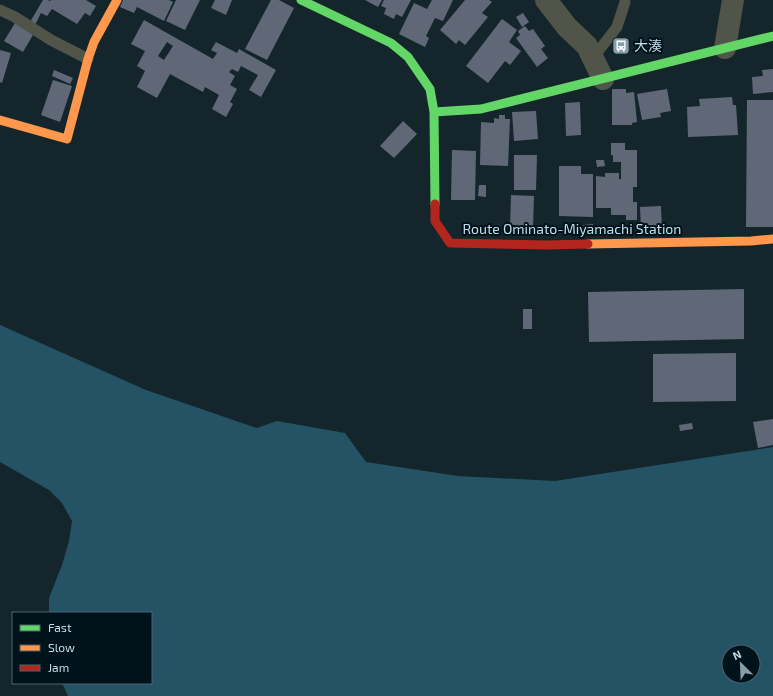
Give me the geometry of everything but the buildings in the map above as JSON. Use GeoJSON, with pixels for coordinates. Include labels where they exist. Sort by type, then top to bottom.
{"type":"FeatureCollection","features":[{"type":"Feature","properties":{"kind":"main road"},"geometry":{"type":"LineString","coordinates":[[0,120],[67,138],[94,42],[117,0]]}},
{"type":"Feature","properties":{"kind":"main road","name":"Route Ominato-Miyamachi Station"},"geometry":{"type":"LineString","coordinates":[[301,0],[391,43],[408,58],[430,89],[434,112],[435,221],[450,243],[546,245],[752,241],[773,239]]}},
{"type":"Feature","properties":{"kind":"main road"},"geometry":{"type":"LineString","coordinates":[[434,112],[481,109],[773,36]]}},
{"type":"Feature","properties":{"kind":"street"},"geometry":{"type":"LineString","coordinates":[[546,0],[567,27],[587,46],[603,79]]}},
{"type":"Feature","properties":{"kind":"street"},"geometry":{"type":"LineString","coordinates":[[725,48],[733,0]]}},
{"type":"Feature","properties":{"kind":"lane"},"geometry":{"type":"LineString","coordinates":[[593,58],[616,27],[625,2]]}},
{"type":"Feature","properties":{"kind":"lane"},"geometry":{"type":"LineString","coordinates":[[0,10],[88,59]]}},
{"type":"Feature","properties":{"kind":"water"},"geometry":{"type":"Polygon","coordinates":[[[0,325],[146,390],[257,428],[277,421],[345,433],[366,462],[458,476],[555,481],[773,447],[773,696],[68,696],[62,684],[152,684],[152,612],[49,612],[49,598],[62,565],[69,541],[72,521],[62,503],[49,490],[0,462],[0,325]]]}},
{"type":"Feature","properties":{"kind":"traffic: fast"},"geometry":{"type":"LineString","coordinates":[[301,0],[391,43],[408,57],[430,89],[434,112],[435,204]]}},
{"type":"Feature","properties":{"kind":"traffic: fast"},"geometry":{"type":"LineString","coordinates":[[434,112],[481,109],[773,36]]}},
{"type":"Feature","properties":{"kind":"traffic: slow"},"geometry":{"type":"LineString","coordinates":[[0,120],[67,139],[88,59],[94,42],[117,0]]}},
{"type":"Feature","properties":{"kind":"traffic: slow"},"geometry":{"type":"LineString","coordinates":[[588,244],[751,241],[773,239]]}},
{"type":"Feature","properties":{"kind":"traffic: jam"},"geometry":{"type":"LineString","coordinates":[[435,204],[435,221],[450,243],[546,245],[588,244]]}},
{"type":"Feature","properties":{"kind":"place","name":"大湊"},"geometry":{"type":"Point","coordinates":[621,46]}}]}
